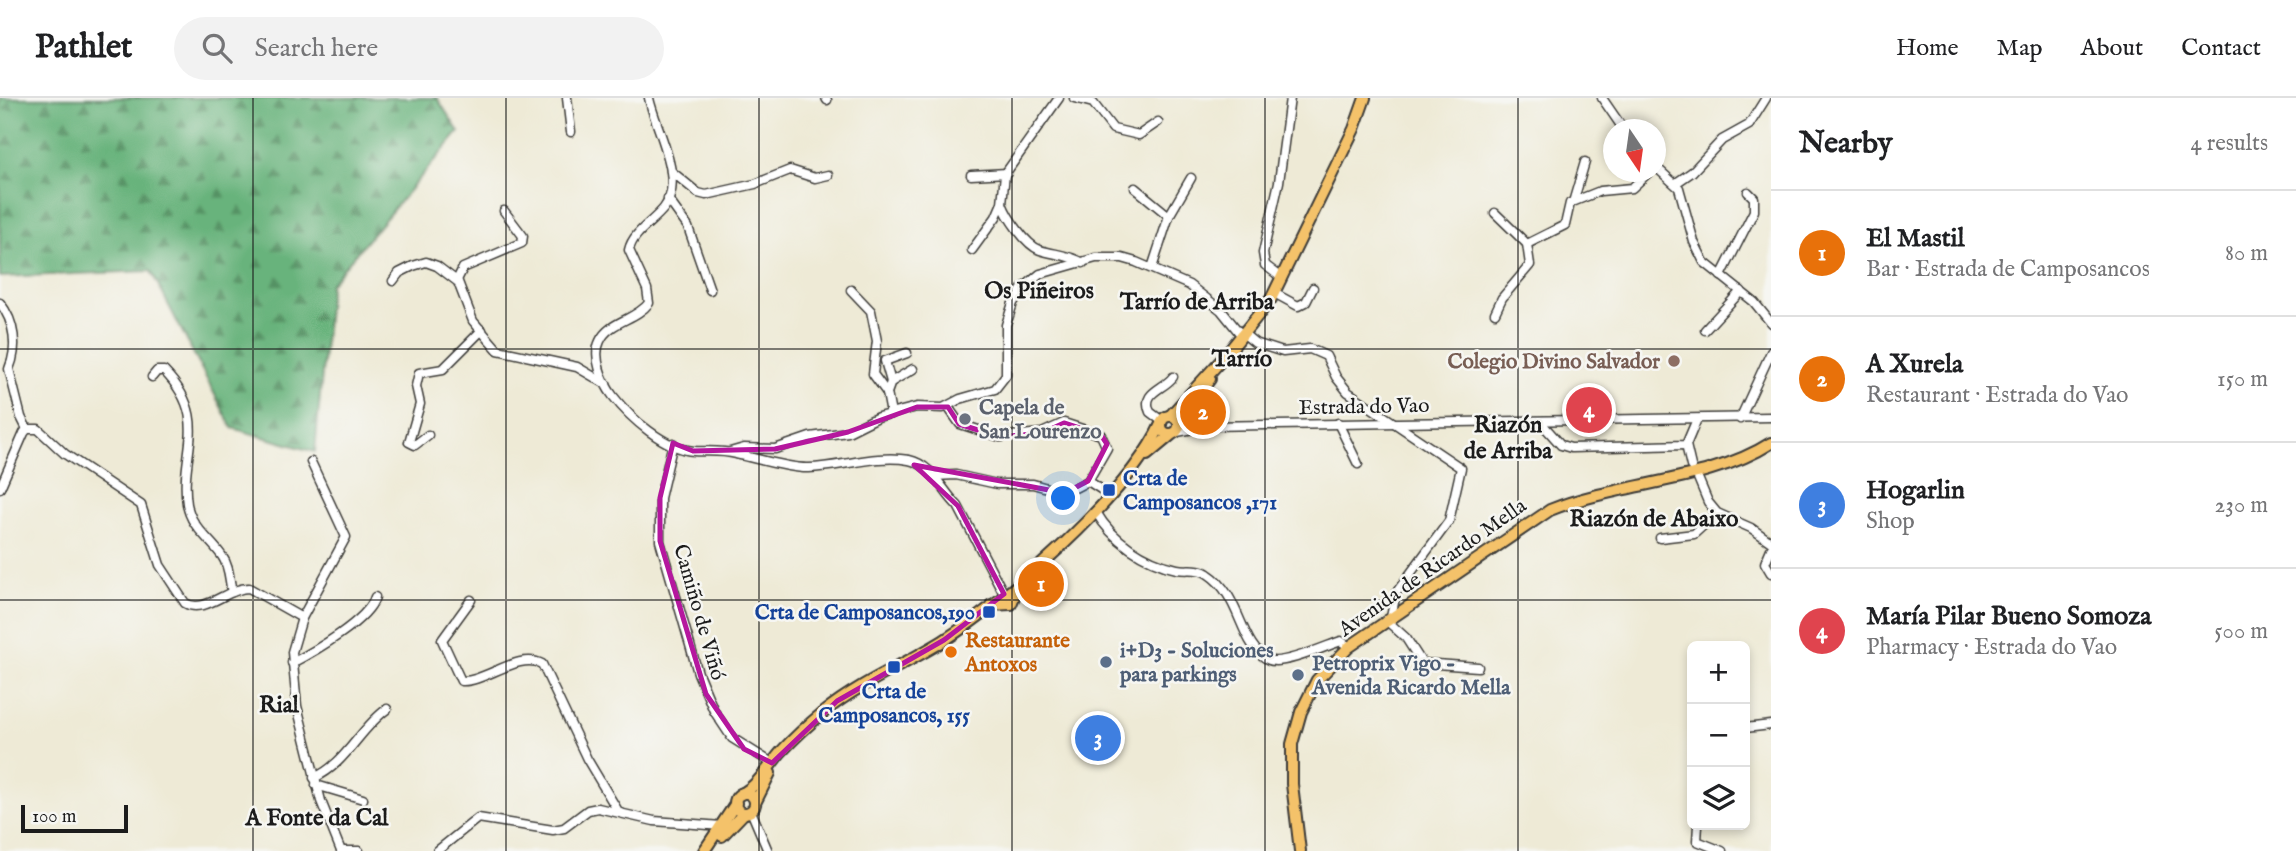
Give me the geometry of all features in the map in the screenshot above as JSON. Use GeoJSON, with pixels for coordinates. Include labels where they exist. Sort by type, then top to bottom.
{"type":"FeatureCollection","features":[{"type":"Feature","properties":{"kind":"main road"},"geometry":{"type":"LineString","coordinates":[[706,851],[719,825],[738,799],[750,790],[794,740],[837,701],[944,640],[991,605],[1008,599],[1021,580],[1096,512],[1171,424],[1275,293],[1359,118],[1365,98]]}},
{"type":"Feature","properties":{"kind":"main road"},"geometry":{"type":"LineString","coordinates":[[1171,424],[1189,409],[1226,355]]}},
{"type":"Feature","properties":{"kind":"main road","name":"Avenida de Ricardo Mella"},"geometry":{"type":"LineString","coordinates":[[1620,489],[1732,468],[1771,445]]}},
{"type":"Feature","properties":{"kind":"main road","name":"Avenida de Ricardo Mella"},"geometry":{"type":"LineString","coordinates":[[1299,849],[1290,762],[1296,726],[1317,680],[1349,646],[1545,512],[1580,498],[1740,460],[1771,445]]}},
{"type":"Feature","properties":{"kind":"main road"},"geometry":{"type":"LineString","coordinates":[[1660,479],[1698,474],[1726,467],[1740,460]]}},
{"type":"Feature","properties":{"kind":"main road"},"geometry":{"type":"LineString","coordinates":[[706,851],[750,809],[776,764],[794,740]]}},
{"type":"Feature","properties":{"kind":"main road"},"geometry":{"type":"LineString","coordinates":[[738,799],[751,795],[750,809]]}},
{"type":"Feature","properties":{"kind":"main road"},"geometry":{"type":"LineString","coordinates":[[738,799],[739,811],[750,809]]}},
{"type":"Feature","properties":{"kind":"street"},"geometry":{"type":"LineString","coordinates":[[567,98],[570,132]]}},
{"type":"Feature","properties":{"kind":"street"},"geometry":{"type":"LineString","coordinates":[[649,98],[671,171],[668,199],[662,211],[630,244],[630,254],[647,289],[649,303],[638,314],[611,327],[601,338],[597,355],[606,384],[637,424],[693,451],[729,452],[802,468],[911,460],[935,476],[946,495],[958,506],[1008,599]]}},
{"type":"Feature","properties":{"kind":"street"},"geometry":{"type":"LineString","coordinates":[[972,250],[996,217],[1002,203],[1007,173],[1059,98]]}},
{"type":"Feature","properties":{"kind":"street"},"geometry":{"type":"LineString","coordinates":[[1074,98],[1094,100],[1113,129],[1139,135],[1158,122]]}},
{"type":"Feature","properties":{"kind":"street"},"geometry":{"type":"LineString","coordinates":[[1282,278],[1265,265],[1263,253],[1279,182],[1290,98]]}},
{"type":"Feature","properties":{"kind":"street"},"geometry":{"type":"LineString","coordinates":[[1602,98],[1616,119]]}},
{"type":"Feature","properties":{"kind":"street"},"geometry":{"type":"LineString","coordinates":[[1676,183],[1692,173],[1722,140],[1749,125],[1766,98]]}},
{"type":"Feature","properties":{"kind":"street"},"geometry":{"type":"LineString","coordinates":[[1574,200],[1585,162]]}},
{"type":"Feature","properties":{"kind":"street"},"geometry":{"type":"LineString","coordinates":[[671,171],[698,193],[706,195],[755,184],[790,170],[815,177],[828,175]]}},
{"type":"Feature","properties":{"kind":"street"},"geometry":{"type":"LineString","coordinates":[[971,175],[1007,173]]}},
{"type":"Feature","properties":{"kind":"street"},"geometry":{"type":"LineString","coordinates":[[1666,175],[1676,183],[1699,254],[1741,291],[1771,323]]}},
{"type":"Feature","properties":{"kind":"street"},"geometry":{"type":"LineString","coordinates":[[1152,268],[1169,216],[1191,178]]}},
{"type":"Feature","properties":{"kind":"street"},"geometry":{"type":"LineString","coordinates":[[1527,244],[1566,225],[1570,203],[1574,200],[1601,191],[1632,188],[1638,182]]}},
{"type":"Feature","properties":{"kind":"street"},"geometry":{"type":"LineString","coordinates":[[1135,188],[1169,216]]}},
{"type":"Feature","properties":{"kind":"street"},"geometry":{"type":"LineString","coordinates":[[1721,276],[1754,211],[1754,198],[1748,192]]}},
{"type":"Feature","properties":{"kind":"street"},"geometry":{"type":"LineString","coordinates":[[668,199],[688,227],[710,290]]}},
{"type":"Feature","properties":{"kind":"street"},"geometry":{"type":"LineString","coordinates":[[1002,203],[1032,244],[1040,250],[1066,253],[1083,262]]}},
{"type":"Feature","properties":{"kind":"street"},"geometry":{"type":"LineString","coordinates":[[457,280],[463,268],[522,243],[523,236],[504,211]]}},
{"type":"Feature","properties":{"kind":"street"},"geometry":{"type":"LineString","coordinates":[[1495,213],[1527,244],[1528,270],[1506,292],[1495,313]]}},
{"type":"Feature","properties":{"kind":"street"},"geometry":{"type":"LineString","coordinates":[[729,452],[744,448],[783,447],[810,437],[848,432],[891,414],[917,407],[948,407],[960,399],[985,394],[1003,381],[1006,375],[1009,312],[1029,281],[1051,270],[1083,262],[1107,257],[1122,258],[1152,268],[1204,294],[1243,335],[1255,343],[1283,352],[1310,349],[1326,356],[1336,377],[1348,392],[1460,466],[1462,476],[1449,521],[1396,593],[1389,618],[1422,663],[1478,667]]}},
{"type":"Feature","properties":{"kind":"street"},"geometry":{"type":"LineString","coordinates":[[393,281],[406,269],[426,262],[457,280],[473,321],[503,353],[577,368],[606,384]]}},
{"type":"Feature","properties":{"kind":"street"},"geometry":{"type":"LineString","coordinates":[[1275,293],[1298,306],[1307,302],[1313,288]]}},
{"type":"Feature","properties":{"kind":"street"},"geometry":{"type":"LineString","coordinates":[[852,290],[871,311],[877,341],[873,374],[887,393],[891,414]]}},
{"type":"Feature","properties":{"kind":"street"},"geometry":{"type":"LineString","coordinates":[[1705,330],[1741,291]]}},
{"type":"Feature","properties":{"kind":"street"},"geometry":{"type":"LineString","coordinates":[[0,303],[8,316],[15,342],[14,359],[9,369],[21,417],[27,429]]}},
{"type":"Feature","properties":{"kind":"street"},"geometry":{"type":"LineString","coordinates":[[428,435],[415,445],[408,442],[420,404],[416,386],[419,373],[443,369],[482,330]]}},
{"type":"Feature","properties":{"kind":"street"},"geometry":{"type":"LineString","coordinates":[[1740,419],[1771,352]]}},
{"type":"Feature","properties":{"kind":"street"},"geometry":{"type":"LineString","coordinates":[[887,393],[891,382],[887,358],[907,353]]}},
{"type":"Feature","properties":{"kind":"street"},"geometry":{"type":"LineString","coordinates":[[891,382],[913,369]]}},
{"type":"Feature","properties":{"kind":"street"},"geometry":{"type":"LineString","coordinates":[[152,377],[157,371],[164,371],[182,393],[192,433],[186,493],[190,516],[195,526],[226,563],[232,592]]}},
{"type":"Feature","properties":{"kind":"street"},"geometry":{"type":"LineString","coordinates":[[1171,424],[1150,412],[1148,401],[1150,395],[1173,377]]}},
{"type":"Feature","properties":{"kind":"street"},"geometry":{"type":"LineString","coordinates":[[935,476],[956,475],[997,484],[1033,484],[1065,493],[1088,481],[1107,448],[1101,435],[1063,424],[1042,433],[1000,437],[960,424],[948,407]]}},
{"type":"Feature","properties":{"kind":"street"},"geometry":{"type":"LineString","coordinates":[[1189,409],[1191,422]]}},
{"type":"Feature","properties":{"kind":"street","name":"Estrada do Vao"},"geometry":{"type":"LineString","coordinates":[[1171,424],[1209,426],[1771,417]]}},
{"type":"Feature","properties":{"kind":"street"},"geometry":{"type":"LineString","coordinates":[[1697,419],[1686,445],[1703,489],[1717,513],[1751,528],[1771,542]]}},
{"type":"Feature","properties":{"kind":"street"},"geometry":{"type":"LineString","coordinates":[[1544,421],[1544,426],[1561,445],[1571,448],[1686,445]]}},
{"type":"Feature","properties":{"kind":"street","name":"Estrada do Vao"},"geometry":{"type":"LineString","coordinates":[[1171,424],[1191,422],[1209,426]]}},
{"type":"Feature","properties":{"kind":"street"},"geometry":{"type":"LineString","coordinates":[[1338,424],[1358,464]]}},
{"type":"Feature","properties":{"kind":"street"},"geometry":{"type":"LineString","coordinates":[[0,488],[27,429]]}},
{"type":"Feature","properties":{"kind":"street"},"geometry":{"type":"LineString","coordinates":[[27,429],[38,429],[46,434],[65,454],[141,505],[157,557],[185,603],[198,606],[249,588],[302,618]]}},
{"type":"Feature","properties":{"kind":"street","name":"Camiño de Viñó"},"geometry":{"type":"LineString","coordinates":[[673,443],[660,498],[660,541],[698,673],[714,711],[732,738],[772,762]]}},
{"type":"Feature","properties":{"kind":"street"},"geometry":{"type":"LineString","coordinates":[[310,462],[346,537],[302,618],[292,663],[297,706],[315,782],[341,851],[359,851]]}},
{"type":"Feature","properties":{"kind":"street"},"geometry":{"type":"LineString","coordinates":[[1088,481],[1110,495]]}},
{"type":"Feature","properties":{"kind":"street"},"geometry":{"type":"LineString","coordinates":[[1096,512],[1121,544],[1168,567],[1207,572],[1233,598],[1251,644],[1269,660],[1282,661],[1341,641],[1349,646]]}},
{"type":"Feature","properties":{"kind":"street"},"geometry":{"type":"LineString","coordinates":[[1660,538],[1694,534],[1717,513]]}},
{"type":"Feature","properties":{"kind":"street"},"geometry":{"type":"LineString","coordinates":[[1771,549],[1765,563],[1771,573]]}},
{"type":"Feature","properties":{"kind":"street"},"geometry":{"type":"LineString","coordinates":[[292,663],[356,623],[372,607],[375,597]]}},
{"type":"Feature","properties":{"kind":"street"},"geometry":{"type":"LineString","coordinates":[[471,600],[442,640],[461,681],[468,682],[505,666],[534,661],[542,664],[587,759],[618,811]]}},
{"type":"Feature","properties":{"kind":"street"},"geometry":{"type":"LineString","coordinates":[[315,782],[339,760],[363,728],[387,709]]}},
{"type":"Feature","properties":{"kind":"street"},"geometry":{"type":"LineString","coordinates":[[1750,727],[1771,725]]}},
{"type":"Feature","properties":{"kind":"street"},"geometry":{"type":"LineString","coordinates":[[315,782],[363,799]]}},
{"type":"Feature","properties":{"kind":"street"},"geometry":{"type":"LineString","coordinates":[[437,851],[478,818],[554,830],[564,828],[594,808],[618,811],[653,821],[719,825]]}},
{"type":"Feature","properties":{"kind":"street"},"geometry":{"type":"LineString","coordinates":[[750,809],[768,851]]}},
{"type":"Feature","properties":{"kind":"street"},"geometry":{"type":"LineString","coordinates":[[1698,830],[1697,841],[1722,851]]}},
{"type":"Feature","properties":{"kind":"highlighted area"},"geometry":{"type":"Polygon","coordinates":[[[917,407],[948,407],[959,424],[1000,437],[1042,433],[1064,423],[1101,435],[1107,444],[1088,481],[1065,493],[914,465],[958,506],[1004,594],[944,640],[837,701],[772,763],[744,749],[706,694],[660,541],[660,498],[673,443],[693,451],[775,449],[848,432],[917,407]]]}},
{"type":"Feature","properties":{"kind":"green space"},"geometry":{"type":"Polygon","coordinates":[[[0,98],[437,98],[459,132],[330,284],[315,452],[232,428],[151,271],[0,277],[0,98]]]}},
{"type":"Feature","properties":{"kind":"place","name":"Colegio Divino Salvador"},"geometry":{"type":"Point","coordinates":[1674,361]}},
{"type":"Feature","properties":{"kind":"place","name":"María Pilar Bueno Somoza"},"geometry":{"type":"Point","coordinates":[1589,410]}},
{"type":"Feature","properties":{"kind":"place","name":"A Xurela"},"geometry":{"type":"Point","coordinates":[1203,412]}},
{"type":"Feature","properties":{"kind":"place","name":"Capela de San Lourenzo"},"geometry":{"type":"Point","coordinates":[965,419]}},
{"type":"Feature","properties":{"kind":"place","name":"Crta de Camposancos ,171"},"geometry":{"type":"Point","coordinates":[1109,490]}},
{"type":"Feature","properties":{"kind":"place","name":"El Mastil"},"geometry":{"type":"Point","coordinates":[1041,584]}},
{"type":"Feature","properties":{"kind":"place","name":"Crta de Camposancos,190"},"geometry":{"type":"Point","coordinates":[989,612]}},
{"type":"Feature","properties":{"kind":"place","name":"Restaurante Antoxos"},"geometry":{"type":"Point","coordinates":[951,652]}},
{"type":"Feature","properties":{"kind":"place","name":"i+D3 - Soluciones para parkings"},"geometry":{"type":"Point","coordinates":[1106,662]}},
{"type":"Feature","properties":{"kind":"place","name":"Crta de Camposancos, 155"},"geometry":{"type":"Point","coordinates":[894,667]}},
{"type":"Feature","properties":{"kind":"place","name":"Petroprix Vigo - Avenida Ricardo Mella"},"geometry":{"type":"Point","coordinates":[1298,675]}},
{"type":"Feature","properties":{"kind":"place","name":"Hogarlin"},"geometry":{"type":"Point","coordinates":[1098,738]}},
{"type":"Feature","properties":{"kind":"district","name":"Os Piñeiros"},"geometry":{"type":"Point","coordinates":[1039,290]}},
{"type":"Feature","properties":{"kind":"district","name":"Tarrío de Arriba"},"geometry":{"type":"Point","coordinates":[1197,301]}},
{"type":"Feature","properties":{"kind":"district","name":"Tarrío"},"geometry":{"type":"Point","coordinates":[1242,358]}},
{"type":"Feature","properties":{"kind":"district","name":"Riazón de Arriba"},"geometry":{"type":"Point","coordinates":[1508,437]}},
{"type":"Feature","properties":{"kind":"district","name":"Riazón de Abaixo"},"geometry":{"type":"Point","coordinates":[1654,518]}},
{"type":"Feature","properties":{"kind":"district","name":"Rial"},"geometry":{"type":"Point","coordinates":[279,704]}},
{"type":"Feature","properties":{"kind":"district","name":"A Fonte da Cal"},"geometry":{"type":"Point","coordinates":[317,817]}}]}
